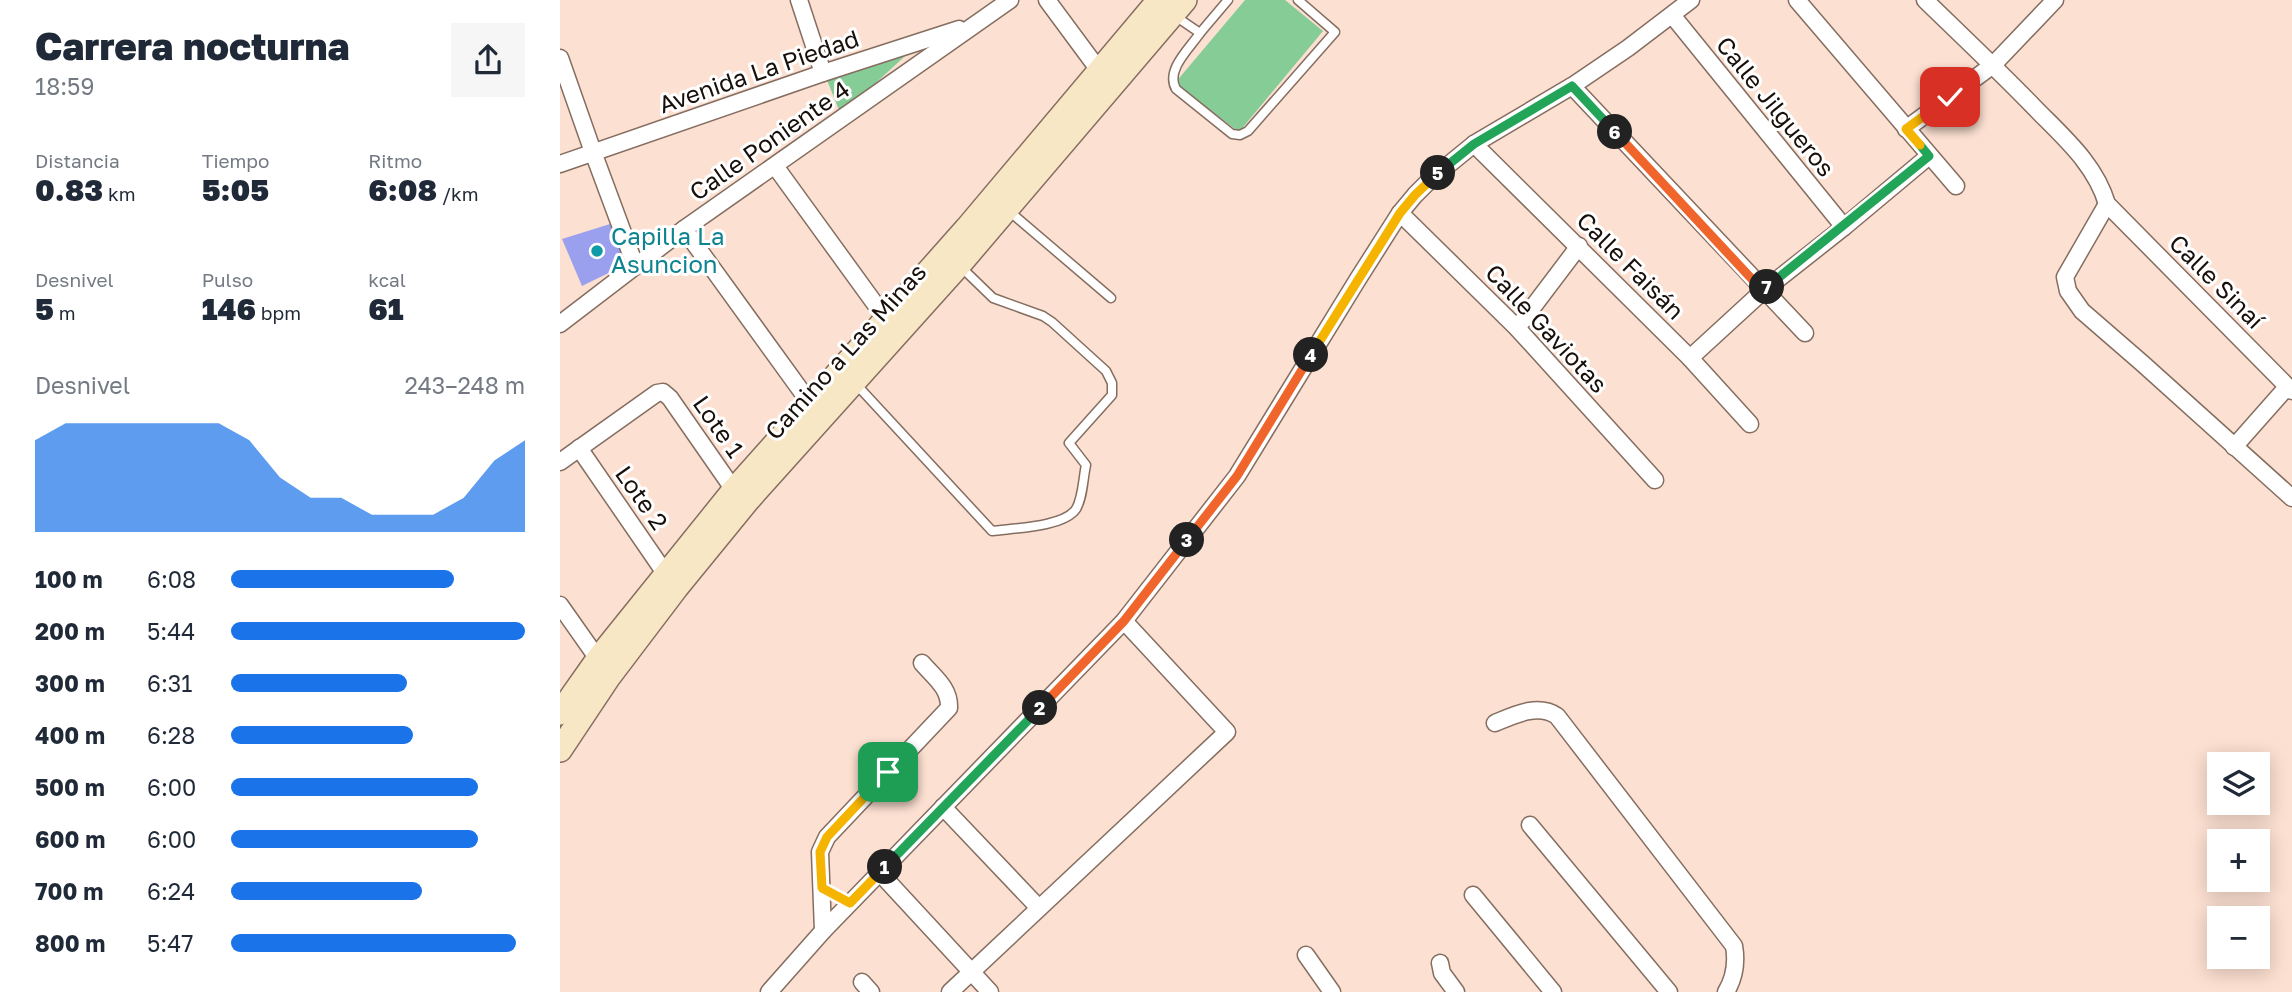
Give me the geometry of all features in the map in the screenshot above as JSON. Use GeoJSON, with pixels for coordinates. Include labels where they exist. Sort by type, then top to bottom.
{"type":"FeatureCollection","features":[{"type":"Feature","properties":{"kind":"street"},"geometry":{"type":"LineString","coordinates":[[799,0],[823,73]]}},
{"type":"Feature","properties":{"kind":"street","name":"Calle Poniente 4"},"geometry":{"type":"LineString","coordinates":[[560,324],[684,229],[972,24],[1010,0]]}},
{"type":"Feature","properties":{"kind":"street"},"geometry":{"type":"LineString","coordinates":[[1047,0],[1105,78]]}},
{"type":"Feature","properties":{"kind":"street"},"geometry":{"type":"LineString","coordinates":[[769,992],[823,931],[1124,621],[1237,476],[1400,213],[1431,179],[1474,144],[1572,86],[1690,0]]}},
{"type":"Feature","properties":{"kind":"street"},"geometry":{"type":"LineString","coordinates":[[1797,0],[1956,186]]}},
{"type":"Feature","properties":{"kind":"street"},"geometry":{"type":"LineString","coordinates":[[1925,0],[1993,65],[2084,159],[2102,187],[2107,204],[2065,277],[2072,299],[2082,311],[2292,498]]}},
{"type":"Feature","properties":{"kind":"street"},"geometry":{"type":"LineString","coordinates":[[1906,129],[1993,65],[2055,0]]}},
{"type":"Feature","properties":{"kind":"street","name":"Camino a Las Minas"},"geometry":{"type":"LineString","coordinates":[[560,750],[608,678],[886,319],[1172,5]]}},
{"type":"Feature","properties":{"kind":"street","name":"Calle Jilgueros"},"geometry":{"type":"LineString","coordinates":[[1672,15],[1843,227]]}},
{"type":"Feature","properties":{"kind":"street","name":"Avenida La Piedad"},"geometry":{"type":"LineString","coordinates":[[560,164],[972,24]]}},
{"type":"Feature","properties":{"kind":"street"},"geometry":{"type":"LineString","coordinates":[[560,58],[635,265]]}},
{"type":"Feature","properties":{"kind":"street","name":"Camino a Las Minas"},"geometry":{"type":"LineString","coordinates":[[560,713],[598,659],[734,490],[816,411],[853,382],[959,265],[1007,209],[1105,78]]}},
{"type":"Feature","properties":{"kind":"street"},"geometry":{"type":"LineString","coordinates":[[1572,86],[1805,333]]}},
{"type":"Feature","properties":{"kind":"street","name":"Calle Faisán"},"geometry":{"type":"LineString","coordinates":[[1474,144],[1690,358],[1750,424]]}},
{"type":"Feature","properties":{"kind":"street"},"geometry":{"type":"LineString","coordinates":[[1690,358],[1763,291],[1929,156]]}},
{"type":"Feature","properties":{"kind":"street"},"geometry":{"type":"LineString","coordinates":[[775,166],[886,319]]}},
{"type":"Feature","properties":{"kind":"street","name":"Calle Sinaí"},"geometry":{"type":"LineString","coordinates":[[2107,204],[2290,389]]}},
{"type":"Feature","properties":{"kind":"street","name":"Calle Gaviotas"},"geometry":{"type":"LineString","coordinates":[[1400,213],[1517,328],[1655,480]]}},
{"type":"Feature","properties":{"kind":"street"},"geometry":{"type":"LineString","coordinates":[[684,229],[816,411]]}},
{"type":"Feature","properties":{"kind":"street"},"geometry":{"type":"LineString","coordinates":[[1517,328],[1578,246]]}},
{"type":"Feature","properties":{"kind":"street"},"geometry":{"type":"LineString","coordinates":[[2234,447],[2290,389]]}},
{"type":"Feature","properties":{"kind":"street","name":"Lote 1"},"geometry":{"type":"LineString","coordinates":[[579,448],[657,393],[663,392],[670,398],[734,490]]}},
{"type":"Feature","properties":{"kind":"street"},"geometry":{"type":"LineString","coordinates":[[560,462],[579,448]]}},
{"type":"Feature","properties":{"kind":"street","name":"Lote 2"},"geometry":{"type":"LineString","coordinates":[[579,448],[666,573]]}},
{"type":"Feature","properties":{"kind":"street"},"geometry":{"type":"LineString","coordinates":[[560,605],[598,659]]}},
{"type":"Feature","properties":{"kind":"street"},"geometry":{"type":"LineString","coordinates":[[950,992],[1227,732],[1124,621]]}},
{"type":"Feature","properties":{"kind":"street"},"geometry":{"type":"LineString","coordinates":[[823,931],[820,852],[827,837],[949,708],[947,690],[922,663]]}},
{"type":"Feature","properties":{"kind":"street"},"geometry":{"type":"LineString","coordinates":[[1495,723],[1515,714],[1531,711],[1543,710],[1557,716],[1734,946],[1736,958],[1733,980],[1726,992]]}},
{"type":"Feature","properties":{"kind":"street"},"geometry":{"type":"LineString","coordinates":[[943,807],[1039,908]]}},
{"type":"Feature","properties":{"kind":"street"},"geometry":{"type":"LineString","coordinates":[[1530,825],[1669,992]]}},
{"type":"Feature","properties":{"kind":"street"},"geometry":{"type":"LineString","coordinates":[[880,873],[990,992]]}},
{"type":"Feature","properties":{"kind":"street"},"geometry":{"type":"LineString","coordinates":[[822,888],[850,903]]}},
{"type":"Feature","properties":{"kind":"street"},"geometry":{"type":"LineString","coordinates":[[1473,895],[1553,992]]}},
{"type":"Feature","properties":{"kind":"street"},"geometry":{"type":"LineString","coordinates":[[1306,955],[1332,992]]}},
{"type":"Feature","properties":{"kind":"street"},"geometry":{"type":"LineString","coordinates":[[1440,963],[1442,973],[1455,992]]}},
{"type":"Feature","properties":{"kind":"lane"},"geometry":{"type":"LineString","coordinates":[[1228,0],[1200,33],[1172,73],[1172,82],[1176,89],[1232,134],[1240,135],[1248,131],[1335,32],[1298,0]]}},
{"type":"Feature","properties":{"kind":"lane"},"geometry":{"type":"LineString","coordinates":[[1172,5],[1200,33]]}},
{"type":"Feature","properties":{"kind":"lane"},"geometry":{"type":"LineString","coordinates":[[1007,209],[1111,298]]}},
{"type":"Feature","properties":{"kind":"lane"},"geometry":{"type":"LineString","coordinates":[[853,382],[992,531],[1058,522],[1078,507],[1086,465],[1069,443],[1112,395],[1112,383],[1106,371],[1043,316],[993,298],[959,265]]}},
{"type":"Feature","properties":{"kind":"green space"},"geometry":{"type":"Polygon","coordinates":[[[1245,0],[1285,0],[1323,31],[1239,132],[1175,83],[1245,0]]]}},
{"type":"Feature","properties":{"kind":"green space"},"geometry":{"type":"Polygon","coordinates":[[[917,45],[841,115],[827,80],[917,45]]]}},
{"type":"Feature","properties":{"kind":"building","name":"Capilla La Asuncion"},"geometry":{"type":"Polygon","coordinates":[[[610,224],[624,240],[631,262],[582,286],[562,239],[610,224]]]}},
{"type":"Feature","properties":{"kind":"place","name":"Capilla La Asuncion"},"geometry":{"type":"Point","coordinates":[597,251]}},
{"type":"Feature","properties":{"kind":"route"},"geometry":{"type":"LineString","coordinates":[[888,772],[827,837],[820,852],[822,888],[850,903],[1124,621],[1237,476],[1400,213],[1431,179],[1474,144],[1572,86],[1763,291],[1929,156],[1906,129],[1950,97]]}}]}
